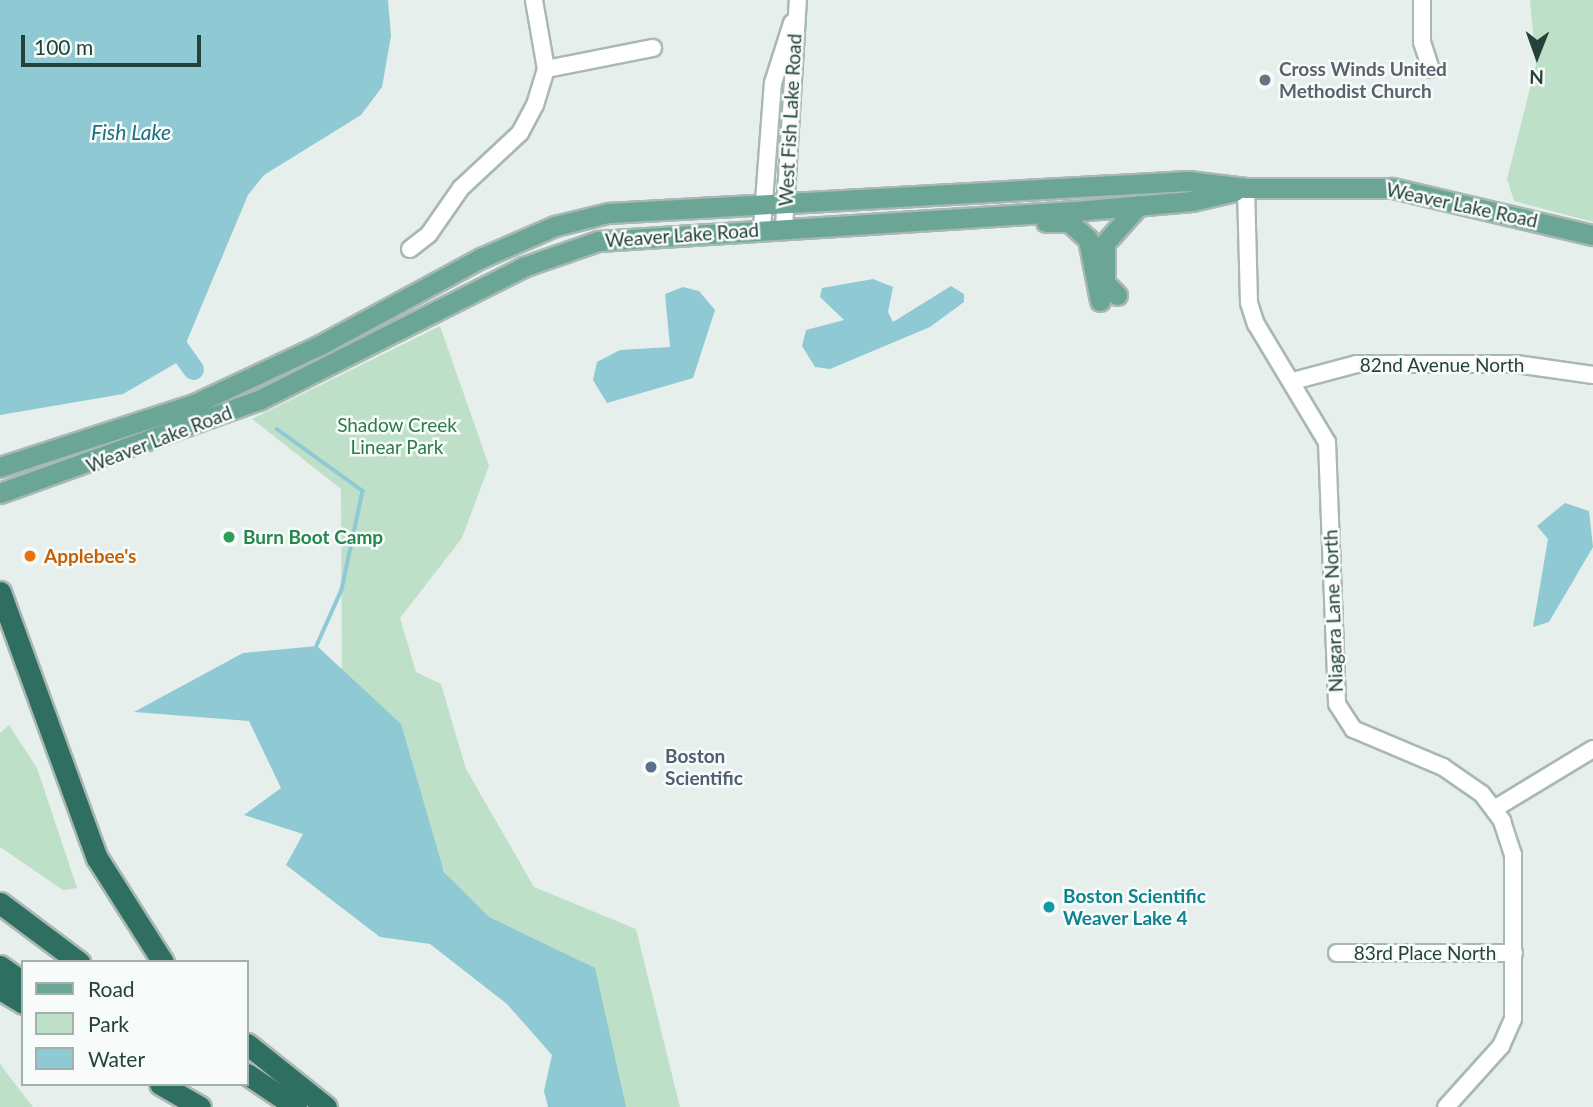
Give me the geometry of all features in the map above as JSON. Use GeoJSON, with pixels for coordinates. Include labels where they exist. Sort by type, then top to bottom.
{"type":"FeatureCollection","features":[{"type":"Feature","properties":{"kind":"highway"},"geometry":{"type":"LineString","coordinates":[[0,592],[97,858],[162,960]]}},
{"type":"Feature","properties":{"kind":"highway"},"geometry":{"type":"LineString","coordinates":[[0,903],[76,960]]}},
{"type":"Feature","properties":{"kind":"highway"},"geometry":{"type":"LineString","coordinates":[[0,966],[21,981]]}},
{"type":"Feature","properties":{"kind":"highway"},"geometry":{"type":"LineString","coordinates":[[0,989],[21,1002]]}},
{"type":"Feature","properties":{"kind":"highway"},"geometry":{"type":"LineString","coordinates":[[248,1045],[326,1107]]}},
{"type":"Feature","properties":{"kind":"highway"},"geometry":{"type":"LineString","coordinates":[[248,1075],[296,1107]]}},
{"type":"Feature","properties":{"kind":"highway"},"geometry":{"type":"LineString","coordinates":[[163,1086],[200,1107]]}},
{"type":"Feature","properties":{"kind":"highway"},"geometry":{"type":"LineString","coordinates":[[171,1086],[200,1107]]}},
{"type":"Feature","properties":{"kind":"main road","name":"Weaver Lake Road"},"geometry":{"type":"LineString","coordinates":[[0,467],[225,390],[555,226],[642,209],[1162,182],[1246,188],[1392,188],[1593,235]]}},
{"type":"Feature","properties":{"kind":"main road","name":"Weaver Lake Road"},"geometry":{"type":"LineString","coordinates":[[0,493],[259,400],[562,252],[633,235],[1139,205],[1246,188]]}},
{"type":"Feature","properties":{"kind":"main road"},"geometry":{"type":"LineString","coordinates":[[993,215],[1063,221],[1079,229],[1095,252],[1109,298],[1105,283],[1104,243],[1139,205]]}},
{"type":"Feature","properties":{"kind":"street"},"geometry":{"type":"LineString","coordinates":[[410,249],[429,234],[461,188],[520,133],[546,69],[534,0]]}},
{"type":"Feature","properties":{"kind":"street"},"geometry":{"type":"LineString","coordinates":[[1422,0],[1422,41],[1432,69]]}},
{"type":"Feature","properties":{"kind":"street","name":"West Fish Lake Road"},"geometry":{"type":"LineString","coordinates":[[784,227],[797,7]]}},
{"type":"Feature","properties":{"kind":"street","name":"West Fish Lake Road"},"geometry":{"type":"LineString","coordinates":[[762,228],[767,201],[773,83],[797,7]]}},
{"type":"Feature","properties":{"kind":"street"},"geometry":{"type":"LineString","coordinates":[[546,69],[653,48]]}},
{"type":"Feature","properties":{"kind":"street","name":"Niagara Lane North"},"geometry":{"type":"LineString","coordinates":[[1246,188],[1249,303],[1268,347],[1321,426],[1329,459],[1333,653],[1344,718],[1366,736],[1465,780],[1494,809],[1513,854],[1514,953],[1509,1032],[1446,1107]]}},
{"type":"Feature","properties":{"kind":"street","name":"82nd Avenue North"},"geometry":{"type":"LineString","coordinates":[[1293,382],[1357,364],[1516,364],[1593,374]]}},
{"type":"Feature","properties":{"kind":"street"},"geometry":{"type":"LineString","coordinates":[[1494,809],[1593,749]]}},
{"type":"Feature","properties":{"kind":"street","name":"83rd Place North"},"geometry":{"type":"LineString","coordinates":[[1337,953],[1514,953]]}},
{"type":"Feature","properties":{"kind":"green space"},"geometry":{"type":"Polygon","coordinates":[[[1530,0],[1593,0],[1593,222],[1514,201],[1507,179],[1536,65],[1530,0]]]}},
{"type":"Feature","properties":{"kind":"green space","name":"Shadow Creek Linear Park"},"geometry":{"type":"Polygon","coordinates":[[[440,326],[489,466],[462,538],[400,618],[416,672],[441,684],[466,769],[534,887],[636,929],[680,1107],[593,1107],[342,708],[341,489],[252,419],[440,326]]]}},
{"type":"Feature","properties":{"kind":"green space"},"geometry":{"type":"Polygon","coordinates":[[[9,725],[37,768],[77,888],[63,890],[0,847],[0,733],[9,725]]]}},
{"type":"Feature","properties":{"kind":"green space"},"geometry":{"type":"Polygon","coordinates":[[[0,1063],[5,1071],[33,1107],[0,1107],[0,1063]]]}},
{"type":"Feature","properties":{"kind":"water","name":"Fish Lake"},"geometry":{"type":"Polygon","coordinates":[[[0,0],[388,0],[391,36],[382,87],[361,115],[264,175],[248,195],[178,362],[123,394],[0,415],[0,0]]]}},
{"type":"Feature","properties":{"kind":"water"},"geometry":{"type":"Polygon","coordinates":[[[873,279],[893,287],[888,312],[893,322],[951,286],[964,294],[964,302],[930,327],[830,369],[815,367],[802,346],[806,330],[844,320],[820,297],[822,288],[873,279]]]}},
{"type":"Feature","properties":{"kind":"water"},"geometry":{"type":"Polygon","coordinates":[[[683,287],[699,291],[715,310],[693,378],[607,403],[593,380],[597,362],[620,350],[670,347],[665,294],[683,287]]]}},
{"type":"Feature","properties":{"kind":"water"},"geometry":{"type":"Polygon","coordinates":[[[1565,503],[1589,511],[1593,547],[1549,622],[1533,627],[1548,539],[1537,526],[1565,503]]]}},
{"type":"Feature","properties":{"kind":"water"},"geometry":{"type":"Polygon","coordinates":[[[317,646],[401,724],[444,872],[489,917],[595,968],[626,1107],[548,1107],[544,1091],[552,1055],[507,1004],[430,944],[380,937],[286,865],[303,834],[244,815],[281,788],[249,721],[134,712],[243,653],[317,646]]]}},
{"type":"Feature","properties":{"kind":"waterway"},"geometry":{"type":"LineString","coordinates":[[168,334],[193,369]]}},
{"type":"Feature","properties":{"kind":"waterway"},"geometry":{"type":"LineString","coordinates":[[277,429],[363,491],[342,590],[317,646]]}},
{"type":"Feature","properties":{"kind":"place","name":"Cross Winds United Methodist Church"},"geometry":{"type":"Point","coordinates":[1265,80]}},
{"type":"Feature","properties":{"kind":"place","name":"Burn Boot Camp"},"geometry":{"type":"Point","coordinates":[229,537]}},
{"type":"Feature","properties":{"kind":"place","name":"Applebee's"},"geometry":{"type":"Point","coordinates":[30,556]}},
{"type":"Feature","properties":{"kind":"place","name":"Boston Scientific"},"geometry":{"type":"Point","coordinates":[651,767]}},
{"type":"Feature","properties":{"kind":"place","name":"Boston Scientific Weaver Lake 4"},"geometry":{"type":"Point","coordinates":[1049,907]}}]}
